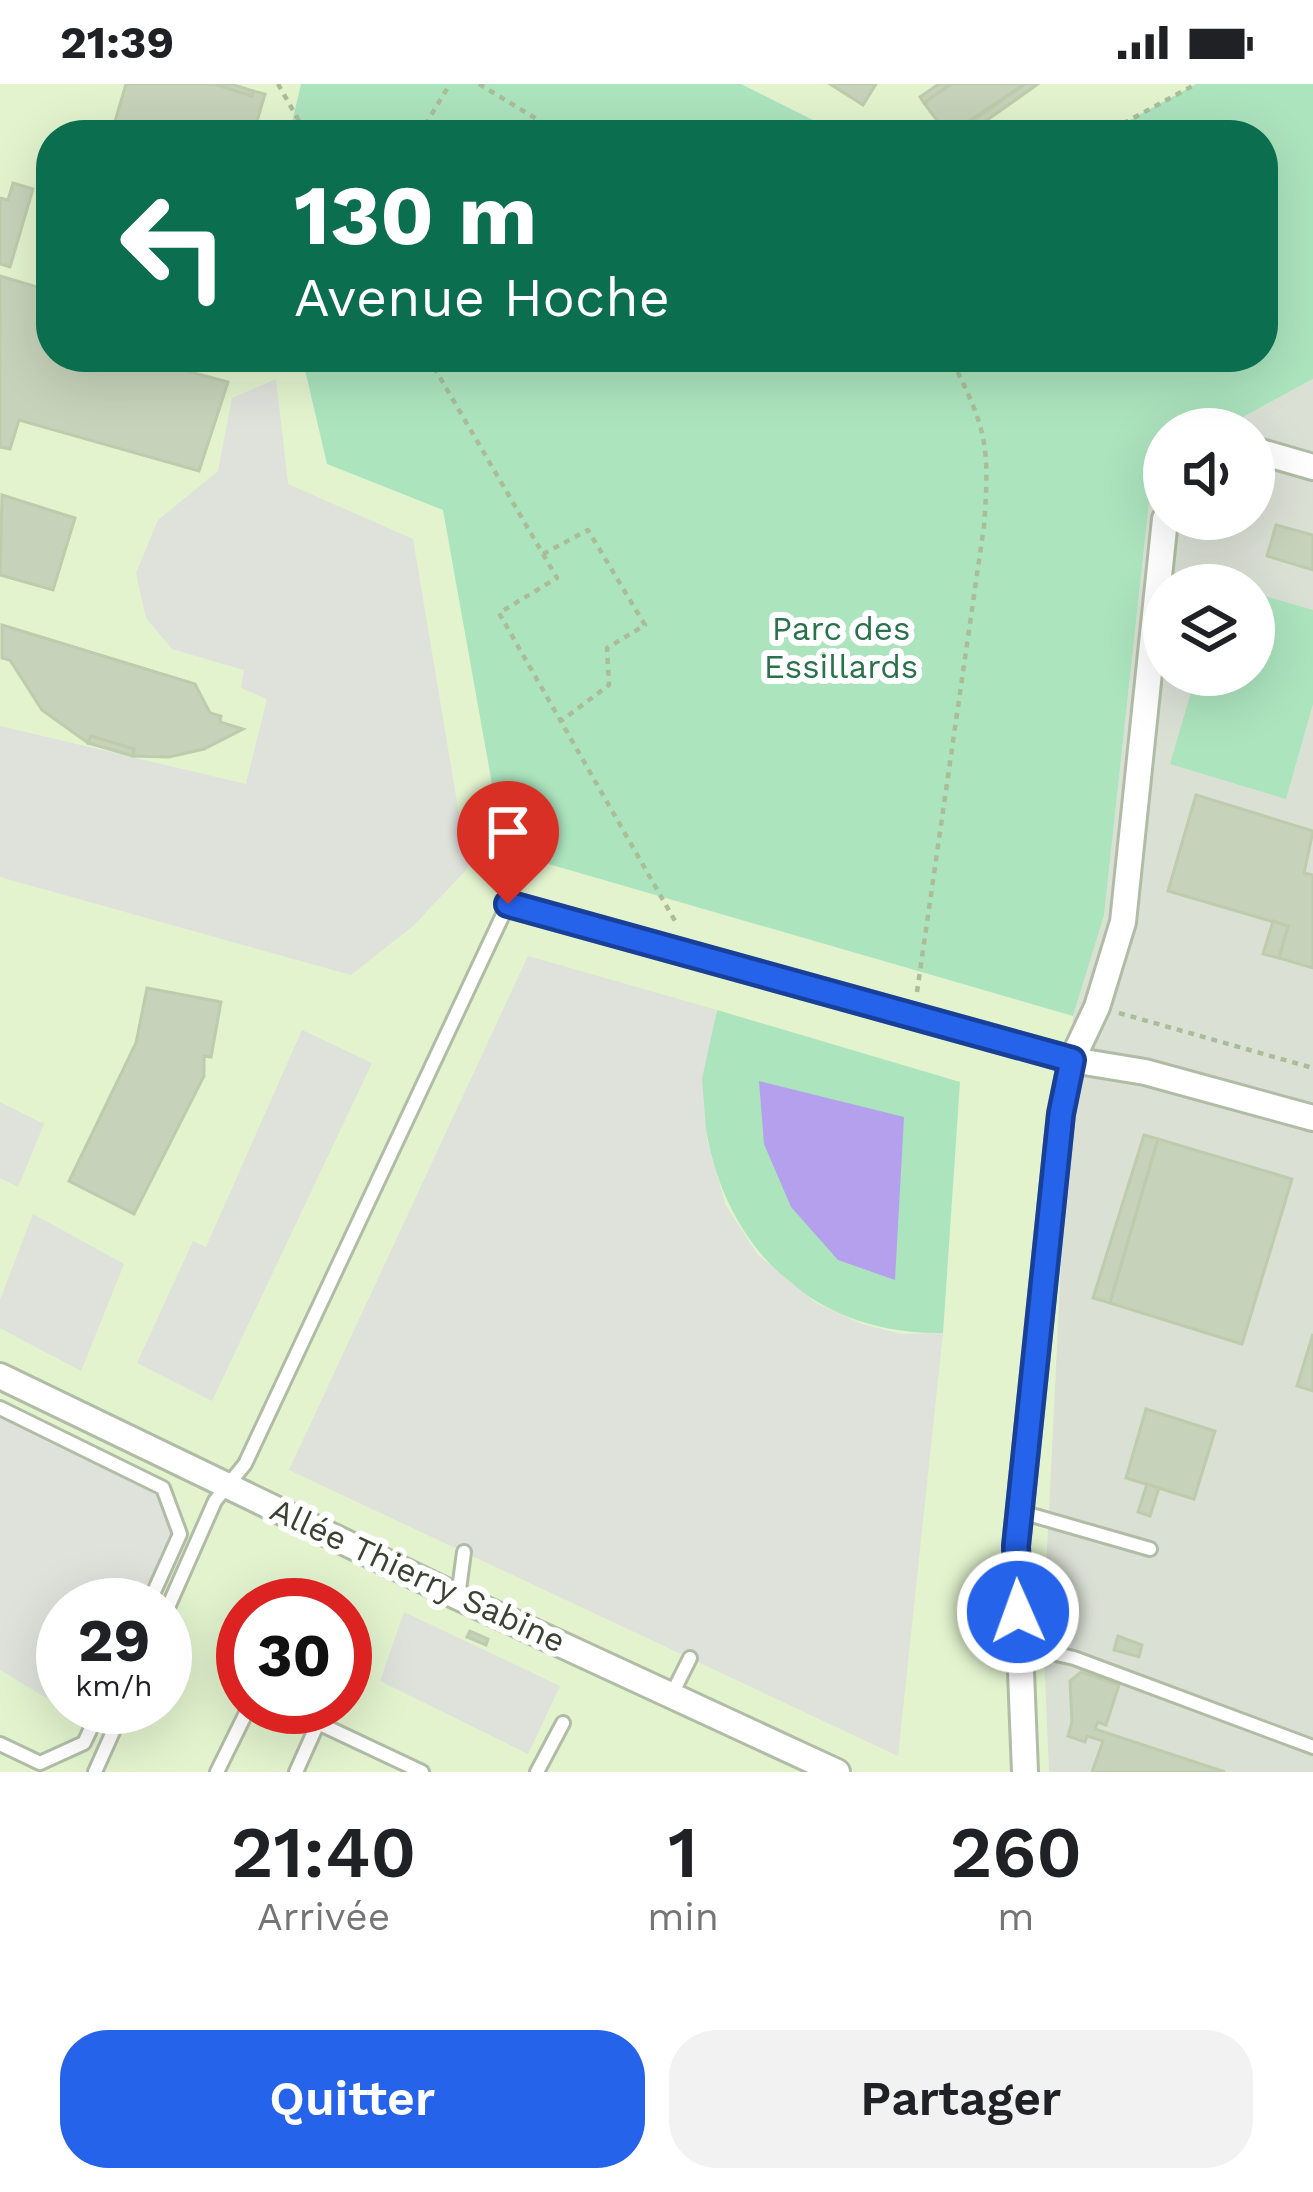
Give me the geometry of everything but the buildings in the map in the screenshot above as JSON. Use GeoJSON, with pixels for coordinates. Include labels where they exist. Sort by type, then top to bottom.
{"type":"FeatureCollection","features":[{"type":"Feature","properties":{"kind":"street"},"geometry":{"type":"LineString","coordinates":[[1275,456],[1313,467]]}},
{"type":"Feature","properties":{"kind":"street"},"geometry":{"type":"LineString","coordinates":[[1024,1772],[1016,1546],[1061,1114],[1072,1060],[1096,1007],[1123,922],[1163,540]]}},
{"type":"Feature","properties":{"kind":"street"},"geometry":{"type":"LineString","coordinates":[[508,904],[913,1018],[1072,1060],[1145,1072],[1313,1118]]}},
{"type":"Feature","properties":{"kind":"street","name":"Allée Thierry Sabine"},"geometry":{"type":"LineString","coordinates":[[0,1376],[458,1597],[837,1772]]}},
{"type":"Feature","properties":{"kind":"lane"},"geometry":{"type":"LineString","coordinates":[[181,1578],[215,1501],[245,1463],[508,904]]}},
{"type":"Feature","properties":{"kind":"lane"},"geometry":{"type":"LineString","coordinates":[[0,1408],[163,1488],[180,1534],[160,1578]]}},
{"type":"Feature","properties":{"kind":"lane"},"geometry":{"type":"LineString","coordinates":[[1020,1512],[1150,1549]]}},
{"type":"Feature","properties":{"kind":"lane"},"geometry":{"type":"LineString","coordinates":[[458,1597],[464,1552]]}},
{"type":"Feature","properties":{"kind":"lane"},"geometry":{"type":"LineString","coordinates":[[1019,1646],[1074,1658],[1313,1747]]}},
{"type":"Feature","properties":{"kind":"lane"},"geometry":{"type":"LineString","coordinates":[[672,1694],[690,1658]]}},
{"type":"Feature","properties":{"kind":"lane"},"geometry":{"type":"LineString","coordinates":[[537,1772],[563,1724]]}},
{"type":"Feature","properties":{"kind":"lane"},"geometry":{"type":"LineString","coordinates":[[0,1744],[40,1763],[84,1743],[88,1734]]}},
{"type":"Feature","properties":{"kind":"lane"},"geometry":{"type":"LineString","coordinates":[[94,1769],[111,1734]]}},
{"type":"Feature","properties":{"kind":"lane"},"geometry":{"type":"LineString","coordinates":[[217,1772],[236,1734]]}},
{"type":"Feature","properties":{"kind":"lane"},"geometry":{"type":"LineString","coordinates":[[296,1772],[313,1734]]}},
{"type":"Feature","properties":{"kind":"lane"},"geometry":{"type":"LineString","coordinates":[[341,1734],[422,1772]]}},
{"type":"Feature","properties":{"kind":"lane"},"geometry":{"type":"LineString","coordinates":[[375,1772],[384,1754]]}},
{"type":"Feature","properties":{"kind":"path"},"geometry":{"type":"LineString","coordinates":[[278,84],[299,120]]}},
{"type":"Feature","properties":{"kind":"path"},"geometry":{"type":"LineString","coordinates":[[428,120],[450,84]]}},
{"type":"Feature","properties":{"kind":"path"},"geometry":{"type":"LineString","coordinates":[[479,84],[538,120]]}},
{"type":"Feature","properties":{"kind":"path"},"geometry":{"type":"LineString","coordinates":[[1130,120],[1196,84]]}},
{"type":"Feature","properties":{"kind":"path"},"geometry":{"type":"LineString","coordinates":[[437,372],[557,578],[499,613],[695,957]]}},
{"type":"Feature","properties":{"kind":"path"},"geometry":{"type":"LineString","coordinates":[[913,1018],[984,526],[988,461],[979,414],[958,372]]}},
{"type":"Feature","properties":{"kind":"path"},"geometry":{"type":"LineString","coordinates":[[543,554],[588,530],[645,625],[608,648],[609,686],[561,721]]}},
{"type":"Feature","properties":{"kind":"path"},"geometry":{"type":"LineString","coordinates":[[1096,1007],[1313,1068]]}},
{"type":"Feature","properties":{"kind":"shaded area"},"geometry":{"type":"Polygon","coordinates":[[[0,84],[301,84],[293,120],[36,120],[36,372],[306,372],[327,464],[443,510],[505,851],[1073,1016],[1043,1632],[1049,1772],[0,1772],[0,84]]]}},
{"type":"Feature","properties":{"kind":"shaded area"},"geometry":{"type":"Polygon","coordinates":[[[741,84],[1196,84],[1130,120],[813,120],[741,84]]]}},
{"type":"Feature","properties":{"kind":"shaded area"},"geometry":{"type":"Polygon","coordinates":[[[276,379],[288,484],[413,539],[468,868],[413,926],[351,975],[0,877],[0,726],[246,784],[267,699],[241,688],[244,670],[172,649],[146,618],[136,573],[158,520],[218,471],[232,398],[276,379]]]}},
{"type":"Feature","properties":{"kind":"shaded area"},"geometry":{"type":"Polygon","coordinates":[[[1313,379],[1313,1772],[1049,1772],[1043,1632],[1073,1016],[1104,916],[1145,540],[1275,540],[1275,408],[1260,408],[1313,379]]]}},
{"type":"Feature","properties":{"kind":"shaded area"},"geometry":{"type":"Polygon","coordinates":[[[528,956],[717,1010],[702,1079],[707,1140],[726,1206],[758,1255],[816,1303],[862,1324],[901,1334],[943,1333],[898,1756],[289,1470],[528,956]]]}},
{"type":"Feature","properties":{"kind":"shaded area"},"geometry":{"type":"Polygon","coordinates":[[[302,1030],[372,1063],[212,1401],[137,1363],[193,1241],[206,1247],[302,1030]]]}},
{"type":"Feature","properties":{"kind":"shaded area"},"geometry":{"type":"Polygon","coordinates":[[[759,1081],[904,1117],[895,1280],[838,1260],[791,1207],[764,1144],[759,1081]]]}},
{"type":"Feature","properties":{"kind":"shaded area"},"geometry":{"type":"Polygon","coordinates":[[[0,1102],[44,1124],[18,1187],[0,1178],[0,1102]]]}},
{"type":"Feature","properties":{"kind":"shaded area"},"geometry":{"type":"Polygon","coordinates":[[[33,1214],[124,1264],[81,1371],[0,1328],[0,1300],[33,1214]]]}},
{"type":"Feature","properties":{"kind":"shaded area"},"geometry":{"type":"Polygon","coordinates":[[[0,1408],[163,1488],[180,1534],[160,1578],[36,1578],[36,1692],[0,1670],[0,1408]]]}},
{"type":"Feature","properties":{"kind":"shaded area"},"geometry":{"type":"Polygon","coordinates":[[[404,1612],[560,1686],[528,1754],[380,1681],[404,1612]]]}},
{"type":"Feature","properties":{"kind":"green space"},"geometry":{"type":"Polygon","coordinates":[[[301,84],[741,84],[813,120],[293,120],[301,84]]]}},
{"type":"Feature","properties":{"kind":"green space","name":"Parc des Essillards"},"geometry":{"type":"Polygon","coordinates":[[[1196,84],[1313,84],[1313,379],[1260,408],[1143,408],[1145,540],[1104,916],[1073,1016],[504,851],[443,510],[327,464],[306,372],[1278,372],[1278,120],[1130,120],[1196,84]]]}},
{"type":"Feature","properties":{"kind":"green space"},"geometry":{"type":"Polygon","coordinates":[[[1275,599],[1313,610],[1313,704],[1286,799],[1170,764],[1190,696],[1275,696],[1275,599]]]}},
{"type":"Feature","properties":{"kind":"green space"},"geometry":{"type":"Polygon","coordinates":[[[717,1010],[960,1082],[943,1333],[891,1329],[844,1315],[803,1293],[768,1262],[741,1225],[720,1182],[707,1135],[702,1074],[717,1010]]]}},
{"type":"Feature","properties":{"kind":"route"},"geometry":{"type":"LineString","coordinates":[[508,904],[1072,1060],[1061,1114],[1016,1546],[1018,1612]]}}]}
